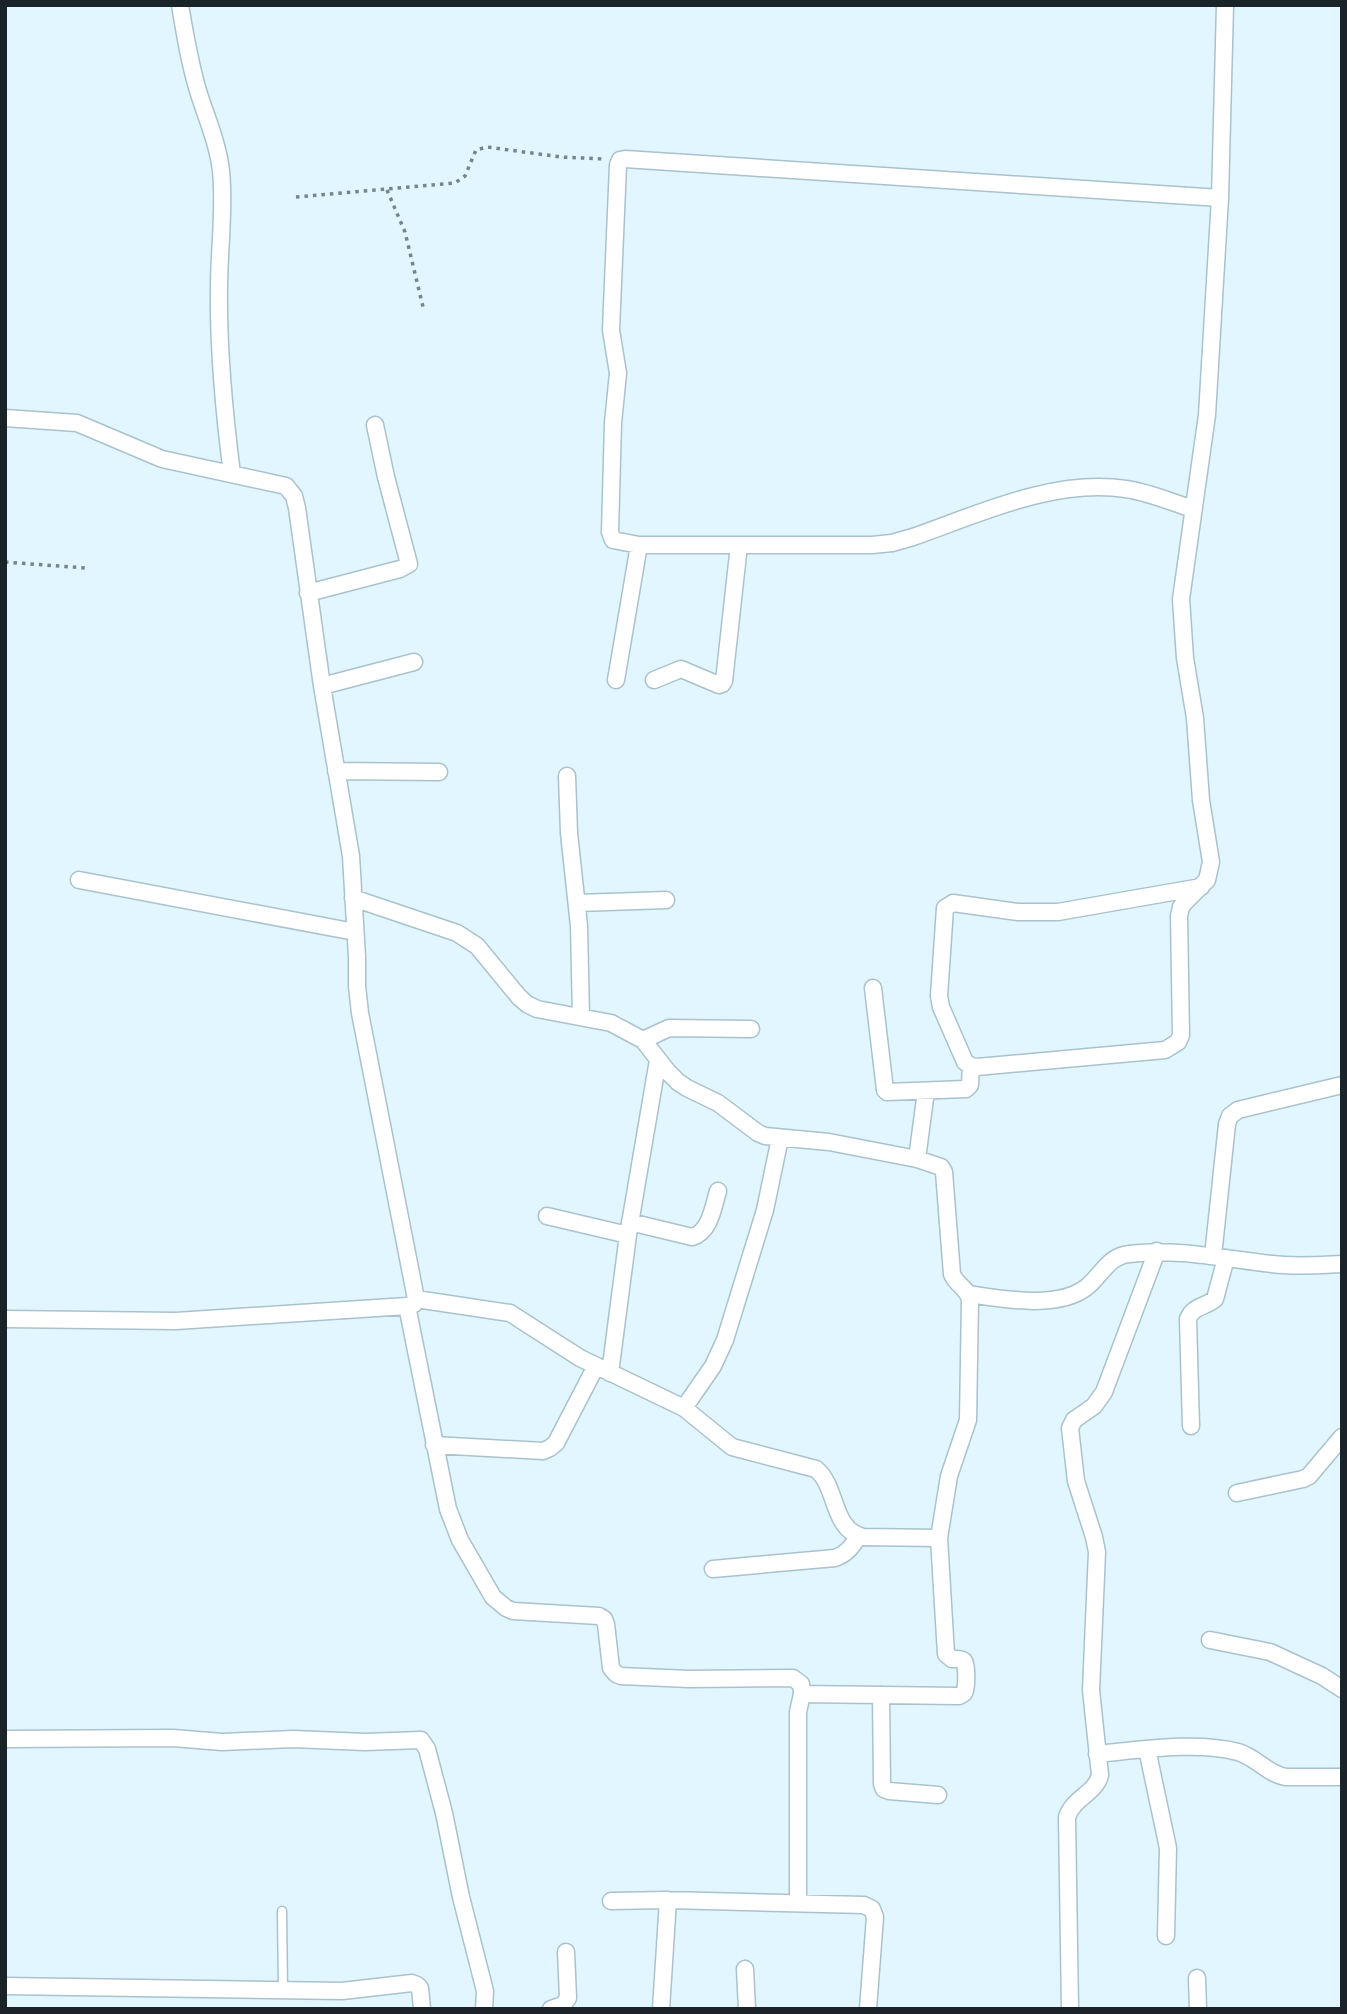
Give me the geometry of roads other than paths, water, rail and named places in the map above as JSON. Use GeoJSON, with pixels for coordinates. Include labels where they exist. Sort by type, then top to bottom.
{"type":"FeatureCollection","features":[{"type":"Feature","properties":{"kind":"street"},"geometry":{"type":"LineString","coordinates":[[180,5],[188,54],[221,170],[219,287],[222,392],[232,474]]}},
{"type":"Feature","properties":{"kind":"street"},"geometry":{"type":"LineString","coordinates":[[1201,887],[1078,909],[1040,913],[953,903],[948,905],[945,908],[939,1002],[965,1062],[971,1066],[1165,1050],[1178,1042],[1181,1026],[1179,916],[1185,902],[1201,887],[1208,880],[1211,862],[1201,800],[1195,718],[1181,625],[1181,599],[1207,415],[1220,198],[1225,5]]}},
{"type":"Feature","properties":{"kind":"street"},"geometry":{"type":"LineString","coordinates":[[1193,509],[1128,489],[1073,487],[1040,494],[912,537],[872,545],[639,545],[613,540],[610,532],[613,423],[618,373],[611,330],[618,165],[620,160],[1220,198]]}},
{"type":"Feature","properties":{"kind":"street"},"geometry":{"type":"LineString","coordinates":[[5,418],[77,423],[162,459],[286,486],[294,496],[351,856],[360,1013],[434,1445],[454,1527],[494,1597],[506,1608],[513,1611],[599,1616],[604,1619],[611,1668],[616,1674],[689,1679],[793,1678],[801,1684],[798,1712],[799,1902]]}},
{"type":"Feature","properties":{"kind":"street"},"geometry":{"type":"LineString","coordinates":[[308,593],[400,569],[408,564],[375,425]]}},
{"type":"Feature","properties":{"kind":"street"},"geometry":{"type":"LineString","coordinates":[[616,680],[639,545]]}},
{"type":"Feature","properties":{"kind":"street"},"geometry":{"type":"LineString","coordinates":[[654,680],[681,669],[719,685],[724,681],[739,545]]}},
{"type":"Feature","properties":{"kind":"street"},"geometry":{"type":"LineString","coordinates":[[322,686],[414,662]]}},
{"type":"Feature","properties":{"kind":"street"},"geometry":{"type":"LineString","coordinates":[[336,771],[439,772]]}},
{"type":"Feature","properties":{"kind":"street"},"geometry":{"type":"LineString","coordinates":[[567,776],[569,833],[578,903],[581,1017]]}},
{"type":"Feature","properties":{"kind":"street"},"geometry":{"type":"LineString","coordinates":[[79,880],[355,932]]}},
{"type":"Feature","properties":{"kind":"street"},"geometry":{"type":"LineString","coordinates":[[353,898],[457,933],[477,946],[519,997],[537,1009],[611,1023],[643,1040],[668,1072],[687,1088],[718,1103],[758,1133],[780,1138],[829,1142],[917,1159],[941,1167],[944,1172],[952,1274],[969,1294],[1023,1301],[1076,1294],[1089,1285],[1117,1256],[1157,1251],[1190,1252],[1276,1265],[1342,1264]]}},
{"type":"Feature","properties":{"kind":"street"},"geometry":{"type":"LineString","coordinates":[[578,903],[666,900]]}},
{"type":"Feature","properties":{"kind":"street"},"geometry":{"type":"LineString","coordinates":[[873,988],[885,1090],[890,1093],[966,1089],[970,1085],[971,1066]]}},
{"type":"Feature","properties":{"kind":"street"},"geometry":{"type":"LineString","coordinates":[[643,1040],[669,1028],[751,1029]]}},
{"type":"Feature","properties":{"kind":"street"},"geometry":{"type":"LineString","coordinates":[[434,1445],[543,1451],[550,1448],[603,1369],[658,1060]]}},
{"type":"Feature","properties":{"kind":"street"},"geometry":{"type":"LineString","coordinates":[[1191,1426],[1188,1319],[1191,1311],[1215,1300],[1227,1125],[1230,1116],[1238,1110],[1342,1085]]}},
{"type":"Feature","properties":{"kind":"street"},"geometry":{"type":"LineString","coordinates":[[917,1159],[926,1091]]}},
{"type":"Feature","properties":{"kind":"street"},"geometry":{"type":"LineString","coordinates":[[684,1408],[713,1366],[725,1340],[765,1210],[780,1138]]}},
{"type":"Feature","properties":{"kind":"street"},"geometry":{"type":"LineString","coordinates":[[547,1216],[692,1237],[700,1235],[705,1229],[719,1191]]}},
{"type":"Feature","properties":{"kind":"street"},"geometry":{"type":"LineString","coordinates":[[1070,2009],[1067,1816],[1073,1805],[1099,1780],[1100,1775],[1091,1690],[1097,1552],[1076,1481],[1070,1428],[1074,1420],[1094,1406],[1104,1392],[1157,1251]]}},
{"type":"Feature","properties":{"kind":"street"},"geometry":{"type":"LineString","coordinates":[[802,1694],[964,1694],[966,1665],[964,1661],[952,1659],[946,1654],[939,1538],[949,1476],[968,1420],[969,1294]]}},
{"type":"Feature","properties":{"kind":"street"},"geometry":{"type":"LineString","coordinates":[[5,1319],[176,1321],[411,1302],[510,1313],[580,1358],[684,1408],[732,1447],[816,1469],[820,1472],[848,1530],[859,1536],[939,1538]]}},
{"type":"Feature","properties":{"kind":"street"},"geometry":{"type":"LineString","coordinates":[[1237,1493],[1309,1476],[1342,1437]]}},
{"type":"Feature","properties":{"kind":"street"},"geometry":{"type":"LineString","coordinates":[[713,1569],[835,1558],[852,1547],[859,1536]]}},
{"type":"Feature","properties":{"kind":"street"},"geometry":{"type":"LineString","coordinates":[[1210,1640],[1270,1653],[1322,1676],[1342,1689]]}},
{"type":"Feature","properties":{"kind":"street"},"geometry":{"type":"LineString","coordinates":[[881,1695],[884,1789],[938,1795]]}},
{"type":"Feature","properties":{"kind":"street"},"geometry":{"type":"LineString","coordinates":[[5,1739],[173,1738],[222,1742],[421,1740],[427,1749],[444,1814],[461,1897],[485,1991],[485,2009]]}},
{"type":"Feature","properties":{"kind":"street"},"geometry":{"type":"LineString","coordinates":[[1097,1754],[1182,1746],[1233,1751],[1251,1757],[1278,1775],[1286,1777],[1342,1777]]}},
{"type":"Feature","properties":{"kind":"street"},"geometry":{"type":"LineString","coordinates":[[1147,1749],[1168,1848],[1166,1936]]}},
{"type":"Feature","properties":{"kind":"street"},"geometry":{"type":"LineString","coordinates":[[661,2009],[668,1900]]}},
{"type":"Feature","properties":{"kind":"street"},"geometry":{"type":"LineString","coordinates":[[611,1901],[864,1905],[872,1909],[875,1917],[868,2009]]}},
{"type":"Feature","properties":{"kind":"street"},"geometry":{"type":"LineString","coordinates":[[551,2009],[563,2005],[568,1998],[565,1952]]}},
{"type":"Feature","properties":{"kind":"street"},"geometry":{"type":"LineString","coordinates":[[745,1969],[747,2009]]}},
{"type":"Feature","properties":{"kind":"street"},"geometry":{"type":"LineString","coordinates":[[1197,1978],[1198,2009]]}},
{"type":"Feature","properties":{"kind":"street"},"geometry":{"type":"LineString","coordinates":[[5,1986],[342,1991],[412,1983],[419,1989],[422,2009]]}},
{"type":"Feature","properties":{"kind":"lane"},"geometry":{"type":"LineString","coordinates":[[282,1911],[283,1991]]}}]}
